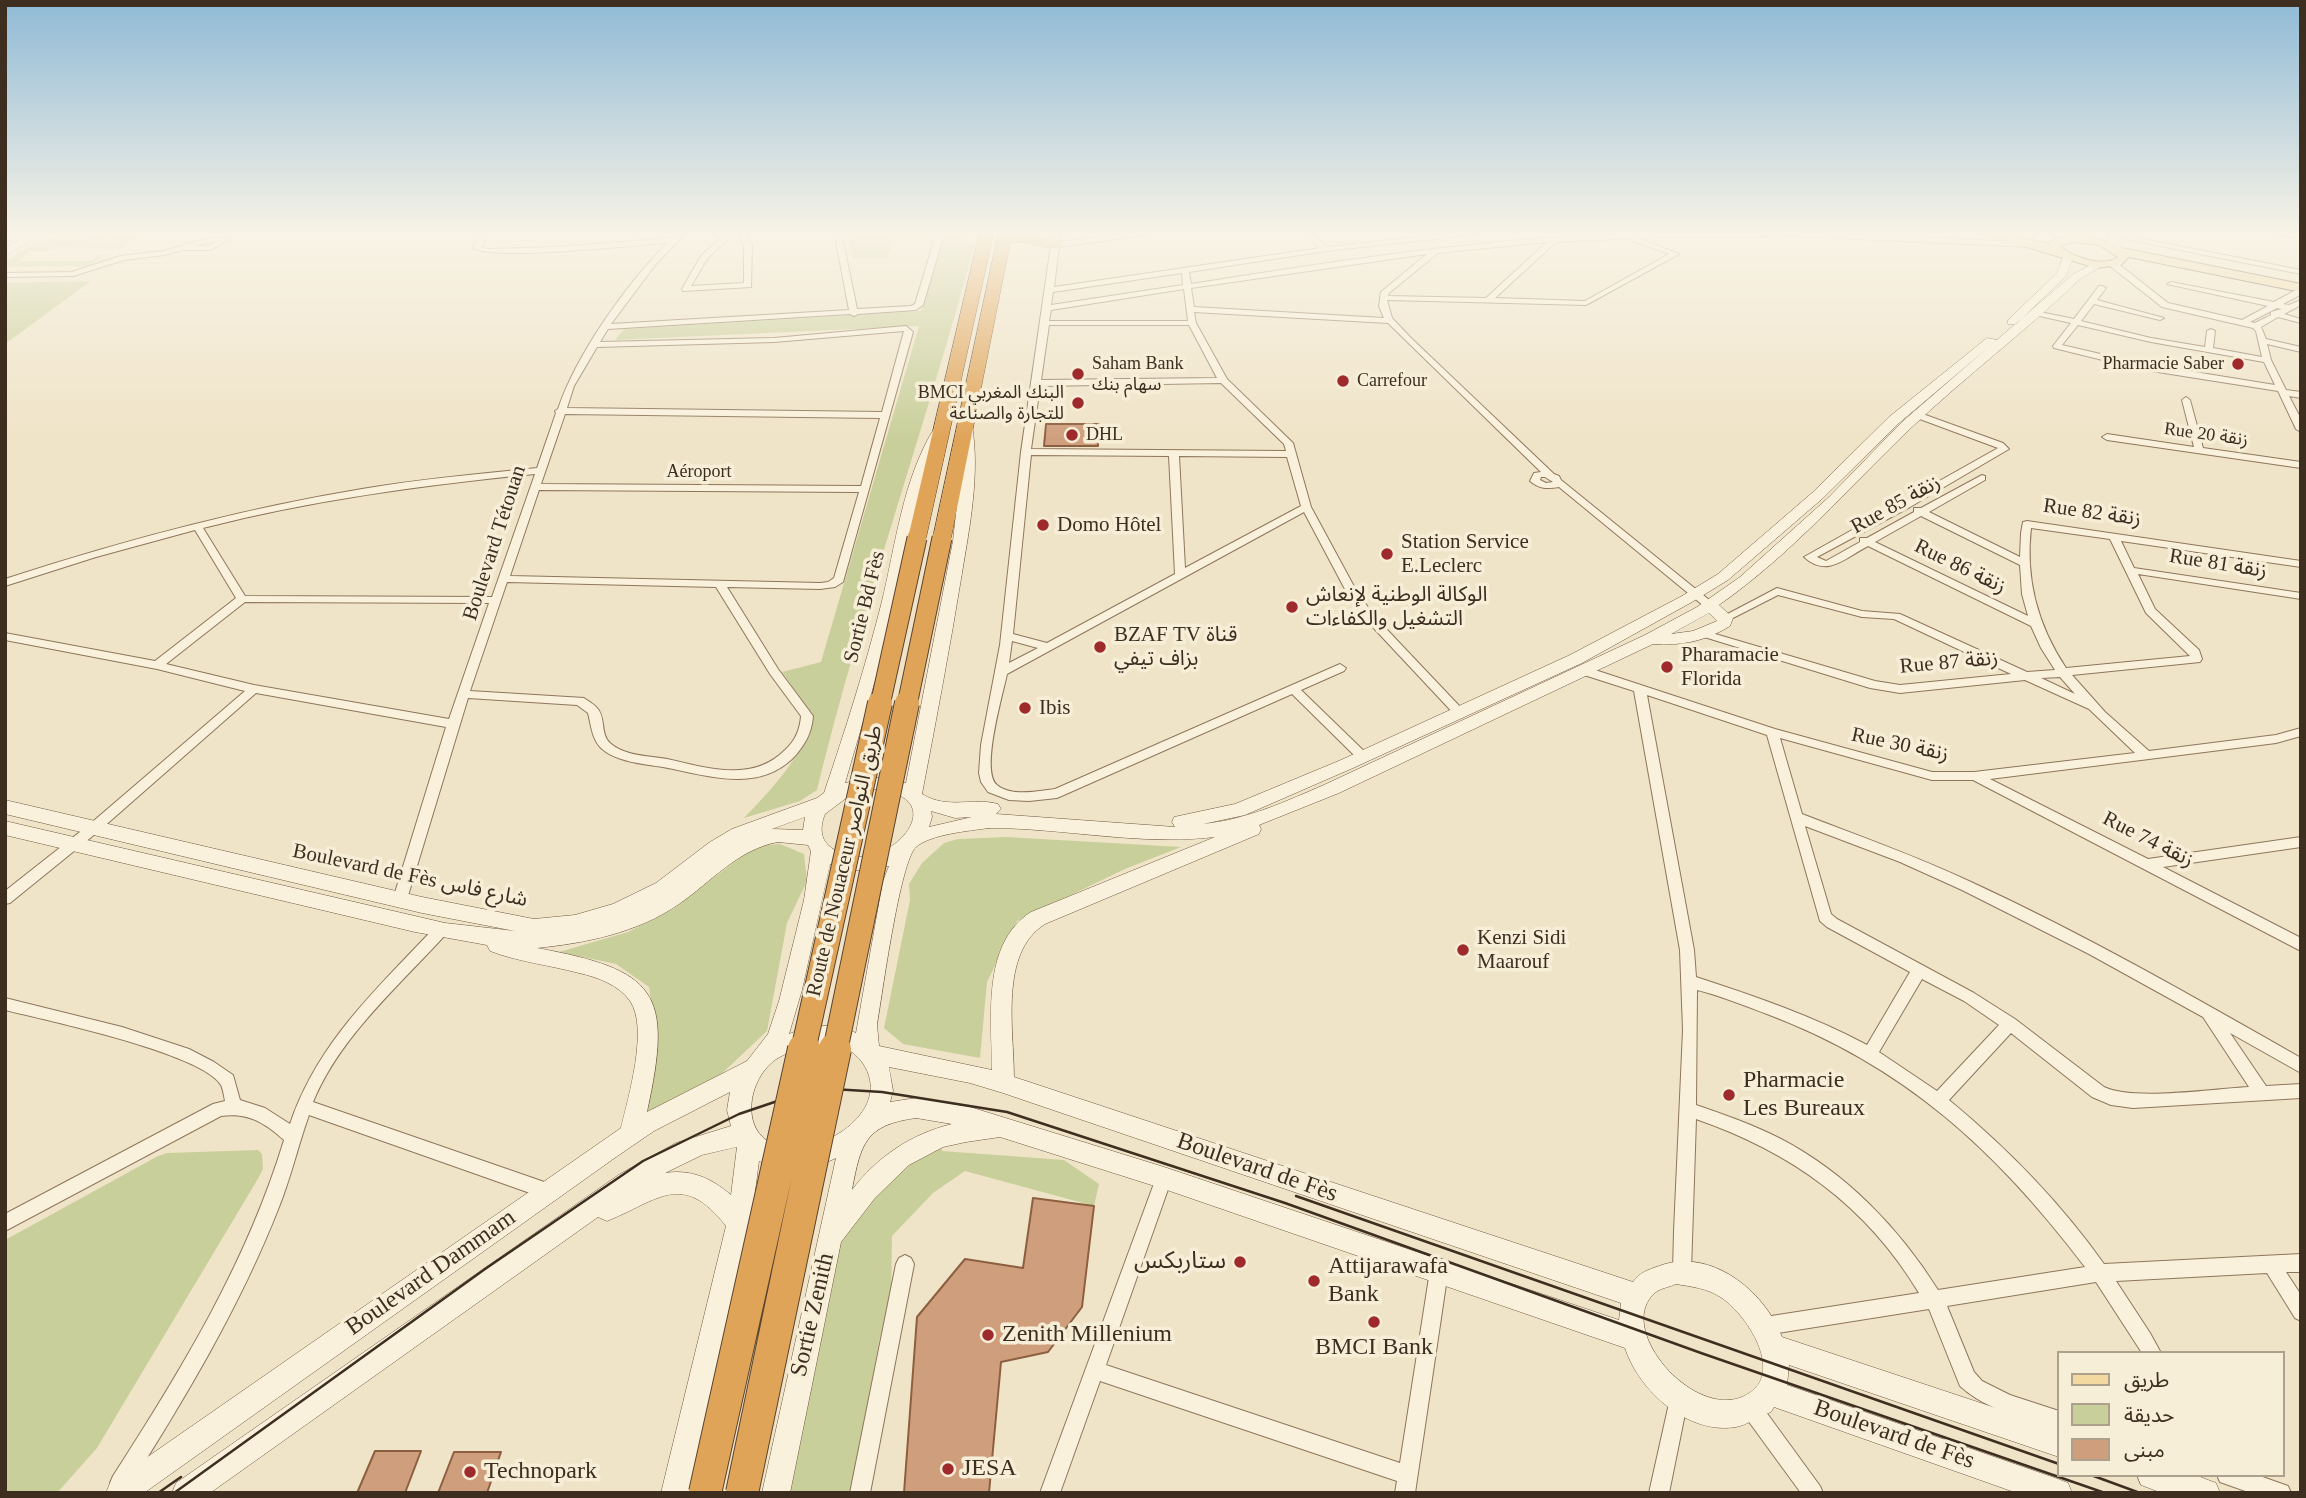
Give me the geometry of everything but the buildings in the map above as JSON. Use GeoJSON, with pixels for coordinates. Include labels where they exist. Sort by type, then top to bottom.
{"type":"FeatureCollection","features":[{"type":"Feature","properties":{"kind":"highway","name":"Route de Nouaceur طريق النواصر"},"geometry":{"type":"LineString","coordinates":[[742,1493],[929,538],[941,427],[971,301]]}},
{"type":"Feature","properties":{"kind":"highway","name":"Route de Nouaceur طريق النواصر"},"geometry":{"type":"LineString","coordinates":[[705,1493],[929,538],[966,425],[994,301]]}},
{"type":"Feature","properties":{"kind":"main road"},"geometry":{"type":"LineString","coordinates":[[2034,301],[2000,333],[1894,420],[1817,496],[1723,577],[1576,659],[1363,757],[1239,810],[1188,821],[1128,821],[1024,810],[955,811],[917,798],[902,788],[874,783],[845,790],[828,800],[815,818],[812,833],[818,845],[829,856],[853,864],[880,861],[952,825],[999,820],[1126,833],[1187,833],[1245,822],[1281,810],[1585,671],[1651,639],[1709,605],[1745,580],[1834,500],[1907,425],[2051,301]]}},
{"type":"Feature","properties":{"kind":"main road"},"geometry":{"type":"LineString","coordinates":[[870,1052],[866,1025],[893,881],[924,820],[917,798],[959,543],[970,453],[970,432],[966,425]]}},
{"type":"Feature","properties":{"kind":"main road","name":"Sortie Bd Fès"},"geometry":{"type":"LineString","coordinates":[[828,800],[873,664],[912,496],[924,460],[941,427]]}},
{"type":"Feature","properties":{"kind":"main road"},"geometry":{"type":"LineString","coordinates":[[1651,639],[1682,639],[1705,634],[1724,623],[1725,618],[1709,605]]}},
{"type":"Feature","properties":{"kind":"main road","name":"Boulevard de Fès شارع فاس"},"geometry":{"type":"LineString","coordinates":[[5,807],[400,899],[534,927],[598,918],[641,900],[739,834],[828,800]]}},
{"type":"Feature","properties":{"kind":"main road"},"geometry":{"type":"LineString","coordinates":[[1003,1083],[1004,981],[1011,948],[1021,930],[1038,918],[1259,826],[1281,810]]}},
{"type":"Feature","properties":{"kind":"main road","name":"Boulevard de Fès شارع فاس"},"geometry":{"type":"LineString","coordinates":[[5,828],[442,929],[518,940],[558,938],[604,929],[657,908],[755,840],[777,835],[818,845]]}},
{"type":"Feature","properties":{"kind":"main road"},"geometry":{"type":"LineString","coordinates":[[675,1493],[739,1223],[748,1138],[739,1106],[745,1081],[761,1061],[787,1009],[819,880],[818,845]]}},
{"type":"Feature","properties":{"kind":"main road"},"geometry":{"type":"LineString","coordinates":[[478,936],[521,953],[583,965],[615,976],[639,996],[646,1011],[647,1035],[643,1080],[631,1134]]}},
{"type":"Feature","properties":{"kind":"main road"},"geometry":{"type":"LineString","coordinates":[[748,1138],[766,1152],[786,1159],[810,1158],[833,1152],[854,1139],[872,1119],[880,1102],[883,1085],[880,1068],[870,1052],[855,1040],[822,1033],[795,1039],[761,1061]]}},
{"type":"Feature","properties":{"kind":"main road","name":"Boulevard de Fès"},"geometry":{"type":"LineString","coordinates":[[870,1052],[1003,1083],[1637,1296]]}},
{"type":"Feature","properties":{"kind":"main road","name":"Boulevard Dammam"},"geometry":{"type":"LineString","coordinates":[[120,1493],[631,1134],[761,1061]]}},
{"type":"Feature","properties":{"kind":"main road","name":"Boulevard de Fès"},"geometry":{"type":"LineString","coordinates":[[872,1119],[894,1111],[916,1108],[970,1117],[1164,1178],[1633,1338]]}},
{"type":"Feature","properties":{"kind":"main road"},"geometry":{"type":"LineString","coordinates":[[830,1241],[861,1193],[874,1179],[907,1154],[941,1136],[1009,1129]]}},
{"type":"Feature","properties":{"kind":"main road","name":"Boulevard Dammam"},"geometry":{"type":"LineString","coordinates":[[186,1493],[628,1182],[668,1159],[711,1140],[727,1136],[748,1138]]}},
{"type":"Feature","properties":{"kind":"main road","name":"Sortie Zenith"},"geometry":{"type":"LineString","coordinates":[[776,1493],[843,1175],[854,1139]]}},
{"type":"Feature","properties":{"kind":"main road"},"geometry":{"type":"LineString","coordinates":[[551,1237],[633,1194],[667,1183],[693,1184],[714,1193],[739,1223]]}},
{"type":"Feature","properties":{"kind":"main road"},"geometry":{"type":"LineString","coordinates":[[1682,1272],[1707,1276],[1732,1289],[1748,1303],[1770,1336],[1776,1368],[1760,1400],[1740,1412],[1720,1414],[1699,1409],[1679,1399],[1651,1374],[1640,1356],[1633,1338],[1631,1317],[1637,1296],[1655,1278],[1682,1272]]}},
{"type":"Feature","properties":{"kind":"main road","name":"Boulevard de Fès"},"geometry":{"type":"LineString","coordinates":[[1770,1336],[2058,1443]]}},
{"type":"Feature","properties":{"kind":"main road","name":"Boulevard de Fès"},"geometry":{"type":"LineString","coordinates":[[1760,1400],[2058,1493]]}},
{"type":"Feature","properties":{"kind":"main road"},"geometry":{"type":"LineString","coordinates":[[2160,1477],[2202,1487]]}},
{"type":"Feature","properties":{"kind":"street","name":"Boulevard Tétouan"},"geometry":{"type":"LineString","coordinates":[[400,899],[453,724],[496,600],[506,579],[559,411],[594,345],[626,301]]}},
{"type":"Feature","properties":{"kind":"street"},"geometry":{"type":"LineString","coordinates":[[851,301],[854,314]]}},
{"type":"Feature","properties":{"kind":"street"},"geometry":{"type":"LineString","coordinates":[[607,327],[854,314],[918,306],[920,301]]}},
{"type":"Feature","properties":{"kind":"street"},"geometry":{"type":"LineString","coordinates":[[1048,301],[1026,452],[1002,672],[985,773],[987,782],[995,790],[1016,795],[1057,793],[1340,668]]}},
{"type":"Feature","properties":{"kind":"street"},"geometry":{"type":"LineString","coordinates":[[1047,308],[1094,301]]}},
{"type":"Feature","properties":{"kind":"street"},"geometry":{"type":"LineString","coordinates":[[1188,301],[1192,323],[1223,380],[1285,437],[1306,507],[1352,593],[1371,619],[1460,713]]}},
{"type":"Feature","properties":{"kind":"street"},"geometry":{"type":"LineString","coordinates":[[1383,301],[1390,321],[1554,478],[1709,605]]}},
{"type":"Feature","properties":{"kind":"street"},"geometry":{"type":"LineString","coordinates":[[1485,301],[1592,301]]}},
{"type":"Feature","properties":{"kind":"street"},"geometry":{"type":"LineString","coordinates":[[2160,318],[2092,301],[2057,345],[2139,366],[2301,395]]}},
{"type":"Feature","properties":{"kind":"street"},"geometry":{"type":"LineString","coordinates":[[2160,301],[2165,305],[2256,326],[2267,359],[2301,429]]}},
{"type":"Feature","properties":{"kind":"street"},"geometry":{"type":"LineString","coordinates":[[2254,301],[2290,308]]}},
{"type":"Feature","properties":{"kind":"street"},"geometry":{"type":"LineString","coordinates":[[2245,322],[2284,301]]}},
{"type":"Feature","properties":{"kind":"street"},"geometry":{"type":"LineString","coordinates":[[2256,326],[2290,308],[2295,301]]}},
{"type":"Feature","properties":{"kind":"street"},"geometry":{"type":"LineString","coordinates":[[2151,340],[2165,305]]}},
{"type":"Feature","properties":{"kind":"street"},"geometry":{"type":"LineString","coordinates":[[1189,309],[1390,321]]}},
{"type":"Feature","properties":{"kind":"street"},"geometry":{"type":"LineString","coordinates":[[2264,311],[2301,321]]}},
{"type":"Feature","properties":{"kind":"street"},"geometry":{"type":"LineString","coordinates":[[2038,313],[2151,340],[2267,359]]}},
{"type":"Feature","properties":{"kind":"street"},"geometry":{"type":"LineString","coordinates":[[1046,323],[1192,323]]}},
{"type":"Feature","properties":{"kind":"street"},"geometry":{"type":"LineString","coordinates":[[506,579],[834,584],[839,580],[909,331],[906,328],[774,340],[594,345]]}},
{"type":"Feature","properties":{"kind":"street"},"geometry":{"type":"LineString","coordinates":[[2208,351],[2211,331]]}},
{"type":"Feature","properties":{"kind":"street"},"geometry":{"type":"LineString","coordinates":[[2263,341],[2301,350]]}},
{"type":"Feature","properties":{"kind":"street"},"geometry":{"type":"LineString","coordinates":[[1038,383],[1223,380]]}},
{"type":"Feature","properties":{"kind":"street"},"geometry":{"type":"LineString","coordinates":[[2186,400],[2199,450]]}},
{"type":"Feature","properties":{"kind":"street"},"geometry":{"type":"LineString","coordinates":[[559,411],[886,415]]}},
{"type":"Feature","properties":{"kind":"street"},"geometry":{"type":"LineString","coordinates":[[1852,533],[2004,449],[2000,445],[1920,416]]}},
{"type":"Feature","properties":{"kind":"street","name":"Rue 20 زنقة"},"geometry":{"type":"LineString","coordinates":[[2108,437],[2301,466]]}},
{"type":"Feature","properties":{"kind":"street"},"geometry":{"type":"LineString","coordinates":[[1026,452],[1292,454]]}},
{"type":"Feature","properties":{"kind":"street"},"geometry":{"type":"LineString","coordinates":[[1174,454],[1180,575]]}},
{"type":"Feature","properties":{"kind":"street"},"geometry":{"type":"LineString","coordinates":[[5,583],[104,551],[198,527],[358,492],[540,471]]}},
{"type":"Feature","properties":{"kind":"street","name":"Rue 85 زنقة"},"geometry":{"type":"LineString","coordinates":[[1852,533],[1809,556],[1821,564],[1828,564],[1982,478]]}},
{"type":"Feature","properties":{"kind":"street","name":"Aéroport"},"geometry":{"type":"LineString","coordinates":[[535,487],[864,489]]}},
{"type":"Feature","properties":{"kind":"street"},"geometry":{"type":"LineString","coordinates":[[1907,505],[2025,563]]}},
{"type":"Feature","properties":{"kind":"street"},"geometry":{"type":"LineString","coordinates":[[1002,672],[1306,507]]}},
{"type":"Feature","properties":{"kind":"street","name":"Rue 82 زنقة"},"geometry":{"type":"LineString","coordinates":[[2146,757],[2094,709],[2061,673],[2046,650],[2027,597],[2026,524],[2301,564]]}},
{"type":"Feature","properties":{"kind":"street"},"geometry":{"type":"LineString","coordinates":[[198,527],[242,599]]}},
{"type":"Feature","properties":{"kind":"street","name":"Rue 86 زنقة"},"geometry":{"type":"LineString","coordinates":[[1852,533],[2036,624]]}},
{"type":"Feature","properties":{"kind":"street"},"geometry":{"type":"LineString","coordinates":[[2114,536],[2129,570]]}},
{"type":"Feature","properties":{"kind":"street","name":"Rue 81 زنقة"},"geometry":{"type":"LineString","coordinates":[[2129,570],[2301,596]]}},
{"type":"Feature","properties":{"kind":"street","name":"Rue 87 زنقة"},"geometry":{"type":"LineString","coordinates":[[1705,634],[1888,688],[1913,689],[2197,658],[2195,653],[2150,611],[2129,570]]}},
{"type":"Feature","properties":{"kind":"street"},"geometry":{"type":"LineString","coordinates":[[464,694],[580,701],[594,711],[601,740],[611,749],[728,775],[763,773],[786,758],[796,747],[802,737],[807,716],[769,663],[720,584]]}},
{"type":"Feature","properties":{"kind":"street"},"geometry":{"type":"LineString","coordinates":[[1725,618],[1773,592],[1788,593],[1862,614],[1896,615],[2094,709]]}},
{"type":"Feature","properties":{"kind":"street"},"geometry":{"type":"LineString","coordinates":[[157,665],[242,599],[496,600]]}},
{"type":"Feature","properties":{"kind":"street"},"geometry":{"type":"LineString","coordinates":[[5,636],[157,665],[254,689],[453,724]]}},
{"type":"Feature","properties":{"kind":"street"},"geometry":{"type":"LineString","coordinates":[[1006,636],[1048,647]]}},
{"type":"Feature","properties":{"kind":"street","name":"Rue 30 زنقة"},"geometry":{"type":"LineString","coordinates":[[1585,671],[1772,732],[1910,772],[1933,776],[1974,776],[2146,757],[2276,739],[2301,732]]}},
{"type":"Feature","properties":{"kind":"street"},"geometry":{"type":"LineString","coordinates":[[1293,688],[1363,757]]}},
{"type":"Feature","properties":{"kind":"street"},"geometry":{"type":"LineString","coordinates":[[5,899],[95,827],[254,689]]}},
{"type":"Feature","properties":{"kind":"street"},"geometry":{"type":"LineString","coordinates":[[1640,690],[1686,950],[1689,981],[1682,1272]]}},
{"type":"Feature","properties":{"kind":"street"},"geometry":{"type":"LineString","coordinates":[[1772,732],[1825,917],[1920,968],[2010,1024],[2098,1092],[2111,1098],[2133,1101],[2301,1091]]}},
{"type":"Feature","properties":{"kind":"street","name":"Rue 74 زنقة"},"geometry":{"type":"LineString","coordinates":[[1974,776],[2149,864],[2301,945]]}},
{"type":"Feature","properties":{"kind":"street"},"geometry":{"type":"LineString","coordinates":[[1798,818],[1914,862],[1965,885],[2042,923],[2301,1066]]}},
{"type":"Feature","properties":{"kind":"street"},"geometry":{"type":"LineString","coordinates":[[2149,864],[2301,842]]}},
{"type":"Feature","properties":{"kind":"street"},"geometry":{"type":"LineString","coordinates":[[113,1493],[173,1402],[230,1298],[271,1207],[303,1106],[316,1079],[333,1053],[442,929]]}},
{"type":"Feature","properties":{"kind":"street"},"geometry":{"type":"LineString","coordinates":[[1870,1054],[1920,968]]}},
{"type":"Feature","properties":{"kind":"street"},"geometry":{"type":"LineString","coordinates":[[1689,981],[1783,1013],[1870,1054],[1938,1101],[1980,1136],[2072,1235],[2100,1272],[2151,1351]]}},
{"type":"Feature","properties":{"kind":"street"},"geometry":{"type":"LineString","coordinates":[[5,1004],[123,1035],[201,1063],[227,1080],[234,1106]]}},
{"type":"Feature","properties":{"kind":"street"},"geometry":{"type":"LineString","coordinates":[[2207,1013],[2262,1093]]}},
{"type":"Feature","properties":{"kind":"street"},"geometry":{"type":"LineString","coordinates":[[1938,1101],[2010,1024]]}},
{"type":"Feature","properties":{"kind":"street"},"geometry":{"type":"LineString","coordinates":[[5,1223],[205,1115],[234,1106],[264,1115],[293,1137]]}},
{"type":"Feature","properties":{"kind":"street"},"geometry":{"type":"LineString","coordinates":[[303,1106],[547,1191]]}},
{"type":"Feature","properties":{"kind":"street"},"geometry":{"type":"LineString","coordinates":[[1688,1109],[1760,1137],[1792,1153],[1835,1184],[1868,1213],[1933,1299],[1967,1379],[1975,1388],[2058,1420]]}},
{"type":"Feature","properties":{"kind":"street"},"geometry":{"type":"LineString","coordinates":[[1049,1493],[1164,1178]]}},
{"type":"Feature","properties":{"kind":"street"},"geometry":{"type":"LineString","coordinates":[[1770,1336],[1933,1299],[2100,1272],[2301,1263]]}},
{"type":"Feature","properties":{"kind":"street"},"geometry":{"type":"LineString","coordinates":[[860,1493],[905,1264]]}},
{"type":"Feature","properties":{"kind":"street"},"geometry":{"type":"LineString","coordinates":[[2271,1264],[2301,1312]]}},
{"type":"Feature","properties":{"kind":"street"},"geometry":{"type":"LineString","coordinates":[[1094,1370],[1406,1484],[1439,1271]]}},
{"type":"Feature","properties":{"kind":"street"},"geometry":{"type":"LineString","coordinates":[[1659,1493],[1679,1399]]}},
{"type":"Feature","properties":{"kind":"street"},"geometry":{"type":"LineString","coordinates":[[1760,1400],[1813,1493]]}},
{"type":"Feature","properties":{"kind":"street"},"geometry":{"type":"LineString","coordinates":[[2233,1477],[2281,1493]]}},
{"type":"Feature","properties":{"kind":"green space"},"geometry":{"type":"Polygon","coordinates":[[[5,301],[64,301],[5,344],[5,301]]]}},
{"type":"Feature","properties":{"kind":"green space"},"geometry":{"type":"Polygon","coordinates":[[[924,301],[959,301],[854,653],[817,790],[800,801],[744,818],[794,759],[809,732],[814,717],[782,672],[821,662],[919,326],[615,340],[624,329],[921,311],[924,301]]]}},
{"type":"Feature","properties":{"kind":"green space"},"geometry":{"type":"Polygon","coordinates":[[[1006,837],[1181,847],[1125,869],[1017,921],[987,982],[980,1058],[903,1044],[884,1028],[910,900],[909,884],[922,863],[944,843],[958,839],[1006,837]]]}},
{"type":"Feature","properties":{"kind":"green space"},"geometry":{"type":"Polygon","coordinates":[[[780,844],[804,854],[807,881],[787,923],[767,1031],[715,1080],[646,1114],[655,1030],[649,987],[616,964],[559,952],[628,932],[673,909],[755,846],[780,844]]]}},
{"type":"Feature","properties":{"kind":"green space"},"geometry":{"type":"Polygon","coordinates":[[[941,1136],[942,1151],[1064,1160],[1099,1184],[1094,1206],[965,1171],[933,1193],[892,1236],[891,1299],[879,1341],[854,1493],[784,1493],[830,1241],[885,1171],[941,1136]]]}},
{"type":"Feature","properties":{"kind":"green space"},"geometry":{"type":"Polygon","coordinates":[[[258,1150],[262,1154],[263,1169],[259,1177],[97,1448],[57,1493],[5,1493],[5,1240],[158,1156],[167,1153],[258,1150]]]}},
{"type":"Feature","properties":{"kind":"tram line"},"geometry":{"type":"LineString","coordinates":[[174,1493],[485,1269],[643,1161],[739,1114],[816,1088],[882,1092],[1007,1112],[1285,1203],[1701,1353],[2058,1477]]}},
{"type":"Feature","properties":{"kind":"tram line"},"geometry":{"type":"LineString","coordinates":[[1296,1196],[2058,1464]]}},
{"type":"Feature","properties":{"kind":"tram line"},"geometry":{"type":"LineString","coordinates":[[158,1493],[181,1477]]}},
{"type":"Feature","properties":{"kind":"tram line"},"geometry":{"type":"LineString","coordinates":[[2059,1477],[2105,1493]]}},
{"type":"Feature","properties":{"kind":"tram line"},"geometry":{"type":"LineString","coordinates":[[2096,1477],[2140,1493]]}},
{"type":"Feature","properties":{"kind":"place","name":"Pharmacie Saber"},"geometry":{"type":"Point","coordinates":[2238,364]}},
{"type":"Feature","properties":{"kind":"place","name":"Saham Bank سهام بنك"},"geometry":{"type":"Point","coordinates":[1078,374]}},
{"type":"Feature","properties":{"kind":"place","name":"Carrefour"},"geometry":{"type":"Point","coordinates":[1343,381]}},
{"type":"Feature","properties":{"kind":"place","name":"BMCI البنك المغربي للتجارة والصناعة"},"geometry":{"type":"Point","coordinates":[1078,403]}},
{"type":"Feature","properties":{"kind":"place","name":"DHL"},"geometry":{"type":"Point","coordinates":[1072,435]}},
{"type":"Feature","properties":{"kind":"place","name":"Domo Hôtel"},"geometry":{"type":"Point","coordinates":[1043,525]}},
{"type":"Feature","properties":{"kind":"place","name":"Station Service E.Leclerc"},"geometry":{"type":"Point","coordinates":[1387,554]}},
{"type":"Feature","properties":{"kind":"place","name":"الوكالة الوطنية لإنعاش التشغيل والكفاءات"},"geometry":{"type":"Point","coordinates":[1292,607]}},
{"type":"Feature","properties":{"kind":"place","name":"BZAF TV قناة بزاف تيفي"},"geometry":{"type":"Point","coordinates":[1100,647]}},
{"type":"Feature","properties":{"kind":"place","name":"Pharamacie Florida"},"geometry":{"type":"Point","coordinates":[1667,667]}},
{"type":"Feature","properties":{"kind":"place","name":"Ibis"},"geometry":{"type":"Point","coordinates":[1025,708]}},
{"type":"Feature","properties":{"kind":"place","name":"Kenzi Sidi Maarouf"},"geometry":{"type":"Point","coordinates":[1463,950]}},
{"type":"Feature","properties":{"kind":"place","name":"Pharmacie Les Bureaux"},"geometry":{"type":"Point","coordinates":[1729,1095]}},
{"type":"Feature","properties":{"kind":"place","name":"ستاربكس"},"geometry":{"type":"Point","coordinates":[1240,1262]}},
{"type":"Feature","properties":{"kind":"place","name":"Attijarawafa Bank"},"geometry":{"type":"Point","coordinates":[1314,1281]}},
{"type":"Feature","properties":{"kind":"place","name":"BMCI Bank"},"geometry":{"type":"Point","coordinates":[1374,1322]}},
{"type":"Feature","properties":{"kind":"place","name":"Zenith Millenium"},"geometry":{"type":"Point","coordinates":[988,1335]}},
{"type":"Feature","properties":{"kind":"place","name":"JESA"},"geometry":{"type":"Point","coordinates":[948,1469]}},
{"type":"Feature","properties":{"kind":"place","name":"Technopark"},"geometry":{"type":"Point","coordinates":[470,1472]}}]}
